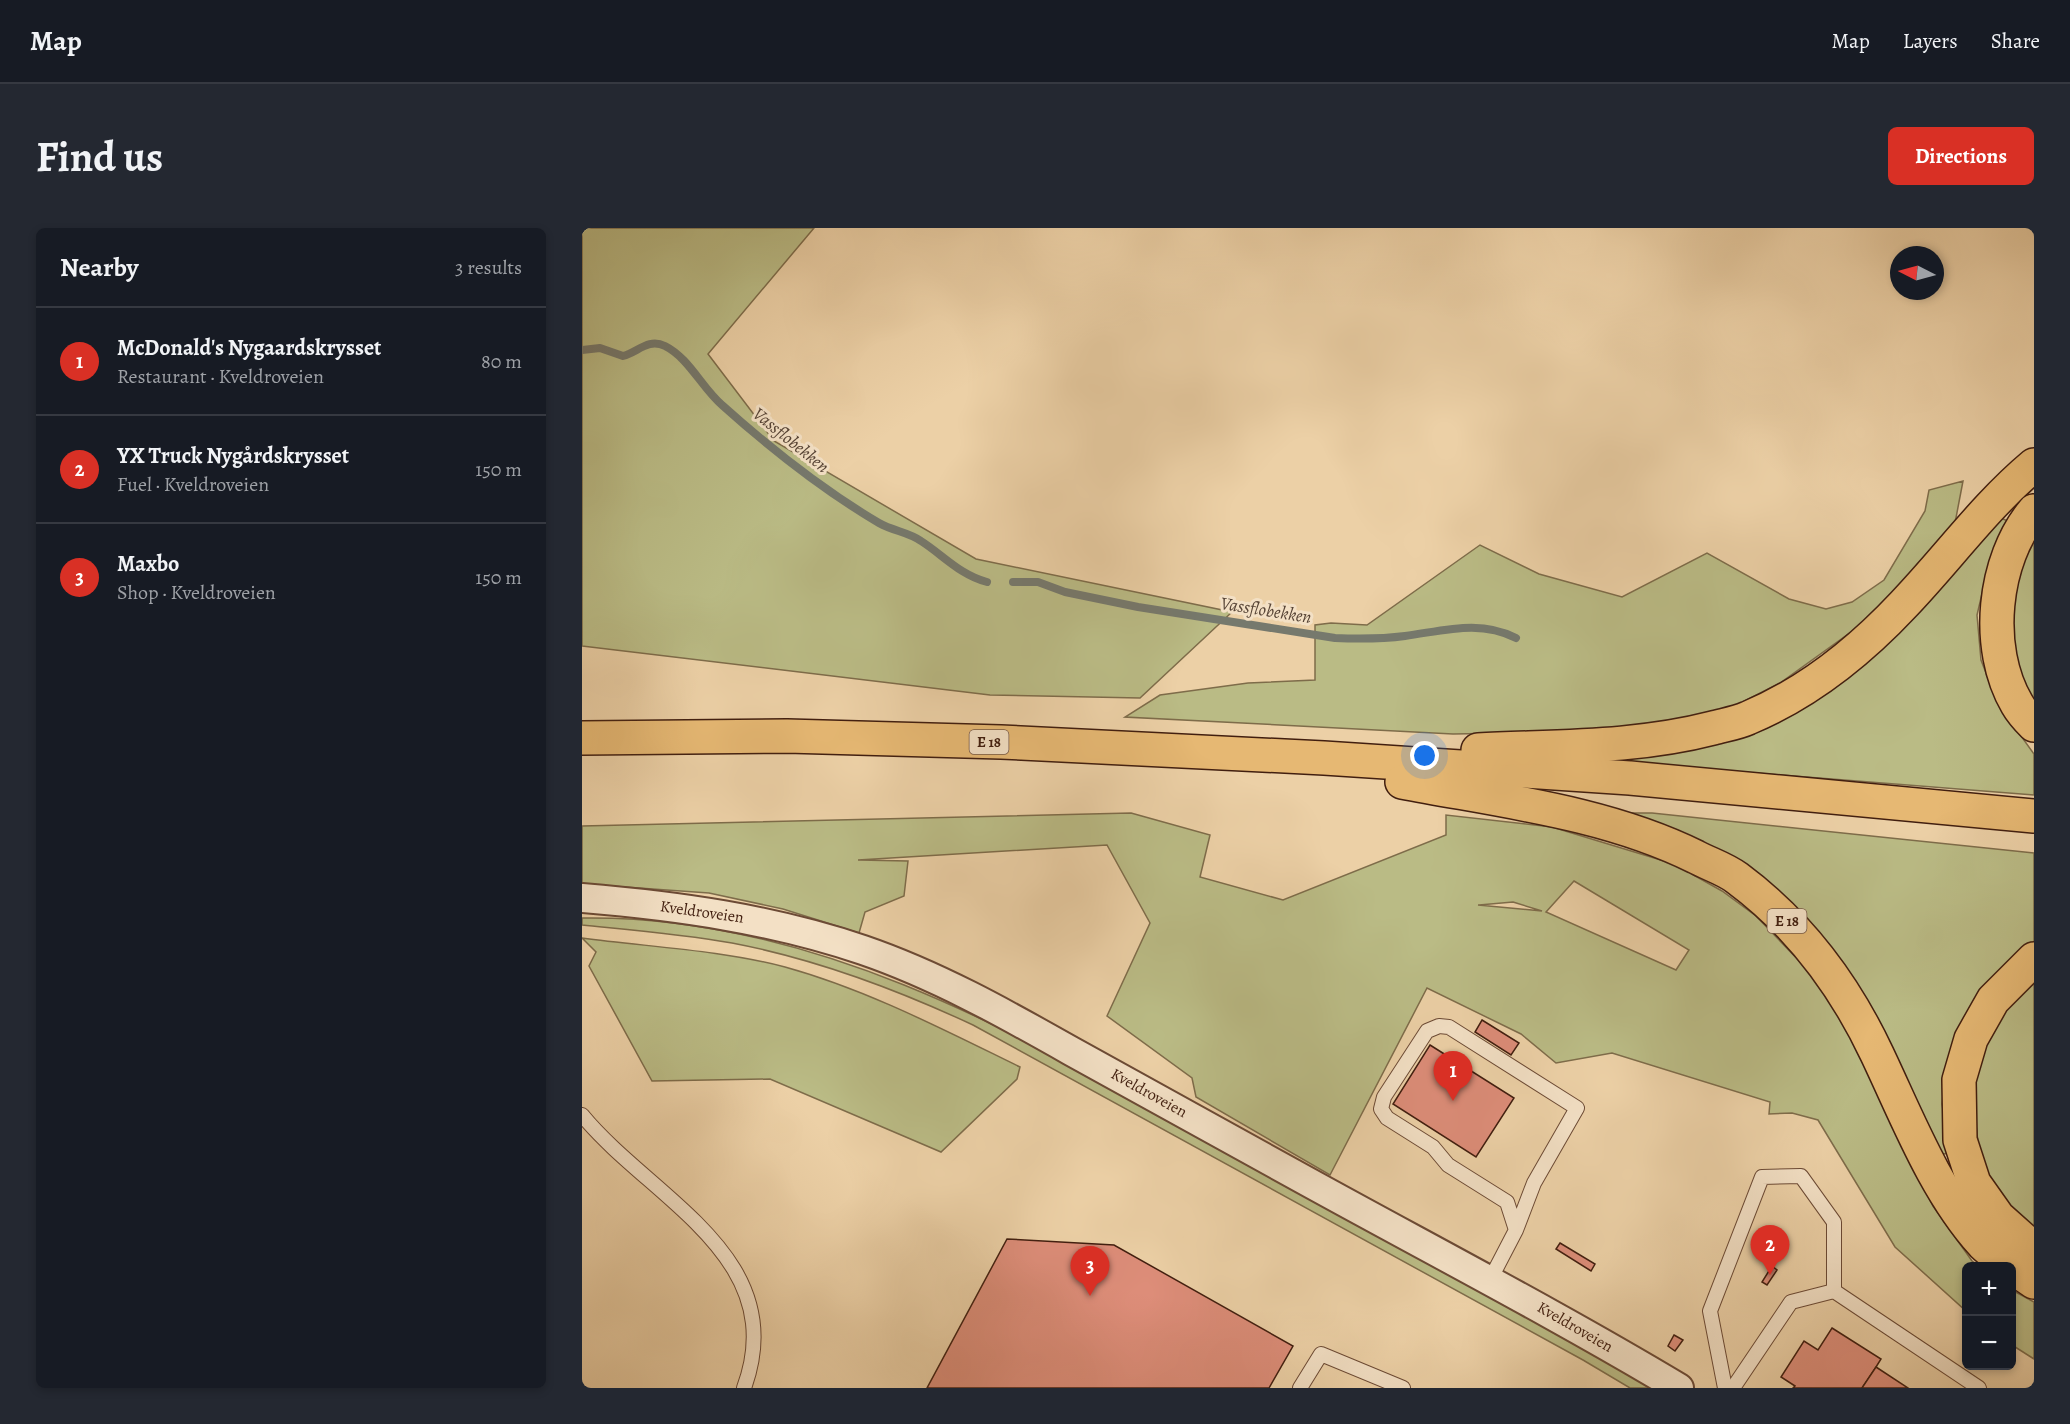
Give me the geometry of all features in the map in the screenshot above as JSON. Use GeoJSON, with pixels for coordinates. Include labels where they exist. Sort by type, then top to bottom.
{"type":"FeatureCollection","features":[{"type":"Feature","properties":{"kind":"highway","name":"E 18"},"geometry":{"type":"LineString","coordinates":[[1324,758],[1600,746],[1676,737],[1746,719],[1803,690],[1854,654],[1904,604],[2009,486],[2034,465]]}},
{"type":"Feature","properties":{"kind":"highway"},"geometry":{"type":"LineString","coordinates":[[2034,512],[2020,528],[2004,571],[1997,617],[2001,663],[2017,704],[2034,726]]}},
{"type":"Feature","properties":{"kind":"highway","name":"E 18"},"geometry":{"type":"LineString","coordinates":[[582,738],[787,736],[1013,743],[1324,758],[1641,779],[2034,816]]}},
{"type":"Feature","properties":{"kind":"highway","name":"E 18"},"geometry":{"type":"LineString","coordinates":[[582,755],[781,756],[1402,782],[1653,800],[2034,835]]}},
{"type":"Feature","properties":{"kind":"highway","name":"E 18"},"geometry":{"type":"LineString","coordinates":[[1402,782],[1607,822],[1669,844],[1735,877],[1784,918],[1824,963],[1863,1024],[1919,1141],[1950,1198],[1984,1244],[2005,1262]]}},
{"type":"Feature","properties":{"kind":"highway"},"geometry":{"type":"LineString","coordinates":[[2034,959],[1993,1000],[1971,1040],[1959,1080],[1960,1140],[1974,1183],[1998,1217],[2034,1249]]}},
{"type":"Feature","properties":{"kind":"highway","name":"E 18"},"geometry":{"type":"LineString","coordinates":[[2016,1270],[2034,1282]]}},
{"type":"Feature","properties":{"kind":"street","name":"Kveldroveien"},"geometry":{"type":"LineString","coordinates":[[582,898],[759,920],[819,936],[912,969],[985,1003],[1350,1205],[1571,1323],[1679,1388]]}},
{"type":"Feature","properties":{"kind":"lane"},"geometry":{"type":"LineString","coordinates":[[1490,1280],[1516,1230],[1534,1183],[1577,1108],[1478,1044],[1449,1027],[1438,1026],[1427,1031],[1384,1097],[1381,1109],[1387,1118],[1433,1147],[1448,1165],[1507,1202],[1516,1230]]}},
{"type":"Feature","properties":{"kind":"lane"},"geometry":{"type":"LineString","coordinates":[[582,1114],[601,1138],[696,1222],[742,1279],[751,1306],[754,1339],[751,1368],[744,1388]]}},
{"type":"Feature","properties":{"kind":"lane"},"geometry":{"type":"LineString","coordinates":[[1725,1388],[1710,1311],[1762,1177],[1801,1176],[1834,1222],[1834,1291]]}},
{"type":"Feature","properties":{"kind":"lane"},"geometry":{"type":"LineString","coordinates":[[1733,1388],[1791,1302],[1834,1291],[1979,1388]]}},
{"type":"Feature","properties":{"kind":"lane"},"geometry":{"type":"LineString","coordinates":[[1300,1388],[1321,1354],[1403,1388]]}},
{"type":"Feature","properties":{"kind":"green space"},"geometry":{"type":"Polygon","coordinates":[[[582,228],[814,228],[708,354],[774,441],[976,559],[1232,612],[1140,698],[990,695],[582,646],[582,228]]]}},
{"type":"Feature","properties":{"kind":"green space"},"geometry":{"type":"Polygon","coordinates":[[[1963,481],[1955,523],[1876,614],[1780,683],[1719,714],[1618,731],[1453,734],[1125,717],[1160,695],[1248,683],[1315,680],[1315,625],[1331,623],[1367,625],[1480,545],[1539,574],[1622,597],[1707,553],[1789,599],[1826,609],[1852,602],[1884,580],[1925,511],[1929,490],[1963,481]]]}},
{"type":"Feature","properties":{"kind":"green space"},"geometry":{"type":"Polygon","coordinates":[[[1993,515],[2008,521],[1984,585],[1977,615],[1981,660],[1998,704],[2034,754],[2034,795],[1592,760],[1739,736],[1993,515]]]}},
{"type":"Feature","properties":{"kind":"green space"},"geometry":{"type":"Polygon","coordinates":[[[2034,532],[2034,701],[2024,684],[2018,664],[2013,617],[2020,570],[2034,532]]]}},
{"type":"Feature","properties":{"kind":"green space"},"geometry":{"type":"Polygon","coordinates":[[[1131,813],[1210,835],[1200,877],[1283,900],[1446,835],[1446,815],[1552,827],[1674,864],[1722,891],[1756,916],[1803,965],[1835,1005],[1933,1206],[1973,1262],[1962,1262],[1962,1307],[1895,1247],[1818,1120],[1792,1113],[1769,1114],[1770,1102],[1612,1053],[1556,1063],[1521,1034],[1427,988],[1330,1175],[1196,1097],[1192,1078],[1107,1016],[1150,923],[1107,845],[858,860],[908,861],[904,896],[865,912],[859,933],[783,909],[709,893],[582,884],[582,826],[1131,813]],[[1574,881],[1546,912],[1676,970],[1689,950],[1574,881]],[[1513,902],[1478,905],[1542,911],[1513,902]]]}},
{"type":"Feature","properties":{"kind":"green space"},"geometry":{"type":"Polygon","coordinates":[[[1603,813],[1652,813],[2034,853],[2034,943],[2021,952],[1945,1078],[1942,1104],[1950,1153],[1936,1155],[1798,922],[1603,813]]]}},
{"type":"Feature","properties":{"kind":"green space"},"geometry":{"type":"Polygon","coordinates":[[[582,918],[677,923],[768,940],[858,967],[945,1002],[1114,1087],[1512,1307],[1650,1388],[1630,1388],[973,1025],[944,1012],[885,987],[825,966],[732,943],[657,932],[582,925],[582,918]]]}},
{"type":"Feature","properties":{"kind":"green space"},"geometry":{"type":"Polygon","coordinates":[[[582,938],[684,949],[760,961],[816,976],[876,999],[1020,1067],[1017,1079],[941,1152],[770,1079],[652,1081],[589,966],[596,952],[582,938]]]}},
{"type":"Feature","properties":{"kind":"green space"},"geometry":{"type":"Polygon","coordinates":[[[2034,974],[2034,1232],[2015,1219],[1981,1170],[1972,1088],[1994,1017],[2034,974]]]}},
{"type":"Feature","properties":{"kind":"green space"},"geometry":{"type":"Polygon","coordinates":[[[2016,1292],[2034,1302],[2034,1359],[2016,1348],[2016,1292]]]}},
{"type":"Feature","properties":{"kind":"building"},"geometry":{"type":"Polygon","coordinates":[[[1482,1020],[1519,1043],[1511,1055],[1475,1032],[1482,1020]]]}},
{"type":"Feature","properties":{"kind":"building"},"geometry":{"type":"Polygon","coordinates":[[[1430,1045],[1514,1098],[1476,1157],[1393,1104],[1430,1045]]]}},
{"type":"Feature","properties":{"kind":"building"},"geometry":{"type":"Polygon","coordinates":[[[1007,1239],[1114,1245],[1293,1346],[1269,1388],[927,1388],[1007,1239]]]}},
{"type":"Feature","properties":{"kind":"building"},"geometry":{"type":"Polygon","coordinates":[[[1560,1243],[1595,1264],[1591,1271],[1556,1249],[1560,1243]]]}},
{"type":"Feature","properties":{"kind":"building"},"geometry":{"type":"Polygon","coordinates":[[[1772,1266],[1777,1270],[1767,1285],[1762,1282],[1772,1266]]]}},
{"type":"Feature","properties":{"kind":"building"},"geometry":{"type":"Polygon","coordinates":[[[1832,1328],[1881,1359],[1876,1367],[1862,1388],[1793,1388],[1795,1386],[1781,1377],[1804,1341],[1818,1350],[1832,1328]]]}},
{"type":"Feature","properties":{"kind":"building"},"geometry":{"type":"Polygon","coordinates":[[[1674,1335],[1683,1340],[1675,1351],[1668,1346],[1674,1335]]]}},
{"type":"Feature","properties":{"kind":"building"},"geometry":{"type":"Polygon","coordinates":[[[1876,1367],[1908,1388],[1862,1388],[1876,1367]]]}},
{"type":"Feature","properties":{"kind":"waterway","name":"Vassflobekken"},"geometry":{"type":"LineString","coordinates":[[582,350],[600,348],[623,356],[648,345],[659,344],[674,351],[722,405],[778,453],[818,483],[879,523],[916,538],[968,575],[987,582]]}},
{"type":"Feature","properties":{"kind":"waterway","name":"Vassflobekken"},"geometry":{"type":"LineString","coordinates":[[1013,582],[1038,582],[1065,592],[1138,607],[1335,638],[1388,638],[1461,628],[1489,629],[1516,638]]}},
{"type":"Feature","properties":{"kind":"place","name":"McDonald's Nygaardskrysset"},"geometry":{"type":"Point","coordinates":[1453,1101]}},
{"type":"Feature","properties":{"kind":"place","name":"YX Truck Nygårdskrysset"},"geometry":{"type":"Point","coordinates":[1770,1275]}},
{"type":"Feature","properties":{"kind":"place","name":"Maxbo"},"geometry":{"type":"Point","coordinates":[1090,1296]}}]}
